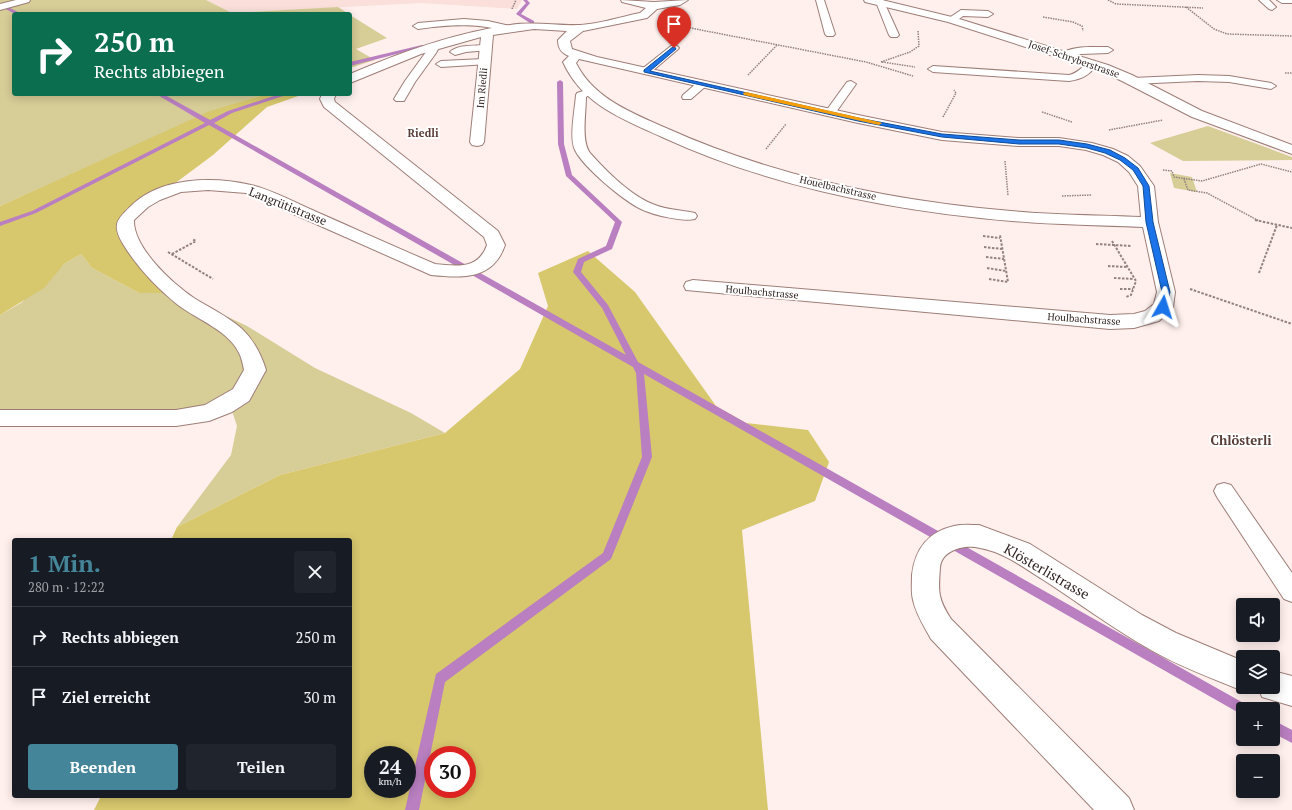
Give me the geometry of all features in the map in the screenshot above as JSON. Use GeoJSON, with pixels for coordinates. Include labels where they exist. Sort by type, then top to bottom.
{"type":"FeatureCollection","features":[{"type":"Feature","properties":{"kind":"street"},"geometry":{"type":"LineString","coordinates":[[626,0],[638,4],[654,6],[674,4],[683,0]]}},
{"type":"Feature","properties":{"kind":"street","name":"Josef-Schryberstrasse"},"geometry":{"type":"LineString","coordinates":[[875,1],[952,20],[1092,64],[1133,81],[1197,114],[1292,150]]}},
{"type":"Feature","properties":{"kind":"street"},"geometry":{"type":"LineString","coordinates":[[352,78],[430,47],[487,33],[535,26],[580,28],[642,16],[649,12],[654,6]]}},
{"type":"Feature","properties":{"kind":"street"},"geometry":{"type":"LineString","coordinates":[[577,56],[567,51],[564,45],[564,40],[571,33],[580,28]]}},
{"type":"Feature","properties":{"kind":"street","name":"Im Riedli"},"geometry":{"type":"LineString","coordinates":[[477,142],[487,33]]}},
{"type":"Feature","properties":{"kind":"street","name":"Houlbachstrasse"},"geometry":{"type":"LineString","coordinates":[[577,56],[830,113],[942,136],[1014,141],[1059,142],[1087,146],[1108,152],[1123,159],[1135,169],[1146,186],[1150,222],[1166,292],[1163,307],[1152,316],[1134,321],[1110,322],[693,286]]}},
{"type":"Feature","properties":{"kind":"street","name":"Houelbachstrasse"},"geometry":{"type":"LineString","coordinates":[[577,56],[570,62],[573,72],[576,78],[589,92],[634,118],[674,138],[752,167],[848,192],[933,207],[1010,216],[1150,222]]}},
{"type":"Feature","properties":{"kind":"street","name":"Langrütistrasse"},"geometry":{"type":"LineString","coordinates":[[0,418],[176,418],[209,413],[224,406],[240,394],[255,370],[249,349],[224,324],[175,293],[138,254],[126,232],[126,219],[142,204],[157,196],[180,188],[199,185],[221,185],[250,189],[431,269],[454,272],[477,268],[490,259],[496,245],[492,235],[329,104],[328,96]]}},
{"type":"Feature","properties":{"kind":"street","name":"Klösterlistrasse"},"geometry":{"type":"LineString","coordinates":[[1117,810],[941,629],[930,611],[926,598],[925,585],[927,561],[935,548],[955,537],[978,536],[1021,552],[1132,624],[1166,643],[1236,673]]}},
{"type":"Feature","properties":{"kind":"street"},"geometry":{"type":"LineString","coordinates":[[1280,688],[1292,691]]}},
{"type":"Feature","properties":{"kind":"lane"},"geometry":{"type":"LineString","coordinates":[[0,7],[26,0]]}},
{"type":"Feature","properties":{"kind":"lane"},"geometry":{"type":"LineString","coordinates":[[820,0],[830,34]]}},
{"type":"Feature","properties":{"kind":"lane"},"geometry":{"type":"LineString","coordinates":[[1263,0],[1272,7]]}},
{"type":"Feature","properties":{"kind":"lane"},"geometry":{"type":"LineString","coordinates":[[875,1],[894,35]]}},
{"type":"Feature","properties":{"kind":"lane"},"geometry":{"type":"LineString","coordinates":[[952,20],[961,13],[988,14]]}},
{"type":"Feature","properties":{"kind":"lane"},"geometry":{"type":"LineString","coordinates":[[418,26],[466,21],[502,26],[511,29]]}},
{"type":"Feature","properties":{"kind":"lane"},"geometry":{"type":"LineString","coordinates":[[400,99],[410,81],[431,53],[433,49],[430,47]]}},
{"type":"Feature","properties":{"kind":"lane"},"geometry":{"type":"LineString","coordinates":[[454,52],[465,49],[486,48]]}},
{"type":"Feature","properties":{"kind":"lane"},"geometry":{"type":"LineString","coordinates":[[646,71],[674,48]]}},
{"type":"Feature","properties":{"kind":"lane"},"geometry":{"type":"LineString","coordinates":[[1065,55],[1074,51],[1108,50]]}},
{"type":"Feature","properties":{"kind":"lane"},"geometry":{"type":"LineString","coordinates":[[441,64],[484,62]]}},
{"type":"Feature","properties":{"kind":"lane"},"geometry":{"type":"LineString","coordinates":[[933,69],[1069,78],[1079,77],[1084,74],[1092,64]]}},
{"type":"Feature","properties":{"kind":"lane"},"geometry":{"type":"LineString","coordinates":[[1133,81],[1198,78],[1229,79],[1271,86]]}},
{"type":"Feature","properties":{"kind":"lane"},"geometry":{"type":"LineString","coordinates":[[687,97],[702,84]]}},
{"type":"Feature","properties":{"kind":"lane"},"geometry":{"type":"LineString","coordinates":[[830,113],[851,84]]}},
{"type":"Feature","properties":{"kind":"lane"},"geometry":{"type":"LineString","coordinates":[[589,92],[581,95],[580,137],[581,149],[591,162],[634,201],[646,207],[690,216]]}},
{"type":"Feature","properties":{"kind":"lane"},"geometry":{"type":"LineString","coordinates":[[1224,491],[1292,592]]}},
{"type":"Feature","properties":{"kind":"path"},"geometry":{"type":"LineString","coordinates":[[1108,0],[1116,4],[1203,8]]}},
{"type":"Feature","properties":{"kind":"path"},"geometry":{"type":"LineString","coordinates":[[1186,7],[1214,29],[1227,34],[1292,36]]}},
{"type":"Feature","properties":{"kind":"path"},"geometry":{"type":"LineString","coordinates":[[1043,17],[1073,22],[1083,28]]}},
{"type":"Feature","properties":{"kind":"path"},"geometry":{"type":"LineString","coordinates":[[671,24],[878,64],[914,76]]}},
{"type":"Feature","properties":{"kind":"path"},"geometry":{"type":"LineString","coordinates":[[746,77],[777,45]]}},
{"type":"Feature","properties":{"kind":"path"},"geometry":{"type":"LineString","coordinates":[[878,64],[881,62],[933,69]]}},
{"type":"Feature","properties":{"kind":"path"},"geometry":{"type":"LineString","coordinates":[[949,88],[955,90],[956,93],[952,100]]}},
{"type":"Feature","properties":{"kind":"path"},"geometry":{"type":"LineString","coordinates":[[1042,112],[1078,124]]}},
{"type":"Feature","properties":{"kind":"path"},"geometry":{"type":"LineString","coordinates":[[1108,130],[1168,119]]}},
{"type":"Feature","properties":{"kind":"path"},"geometry":{"type":"LineString","coordinates":[[764,152],[784,126]]}},
{"type":"Feature","properties":{"kind":"path"},"geometry":{"type":"LineString","coordinates":[[1005,160],[1008,194]]}},
{"type":"Feature","properties":{"kind":"path"},"geometry":{"type":"LineString","coordinates":[[1160,170],[1172,172],[1174,177],[1202,182],[1261,164],[1292,172]]}},
{"type":"Feature","properties":{"kind":"path"},"geometry":{"type":"LineString","coordinates":[[1184,179],[1188,190],[1207,193],[1255,220],[1292,228]]}},
{"type":"Feature","properties":{"kind":"path"},"geometry":{"type":"LineString","coordinates":[[1259,273],[1277,224]]}},
{"type":"Feature","properties":{"kind":"path"},"geometry":{"type":"LineString","coordinates":[[989,279],[1008,282],[999,233]]}},
{"type":"Feature","properties":{"kind":"path"},"geometry":{"type":"LineString","coordinates":[[130,239],[139,235],[213,279]]}},
{"type":"Feature","properties":{"kind":"path"},"geometry":{"type":"LineString","coordinates":[[983,236],[1000,238]]}},
{"type":"Feature","properties":{"kind":"path"},"geometry":{"type":"LineString","coordinates":[[1109,236],[1136,281],[1131,295],[1119,297]]}},
{"type":"Feature","properties":{"kind":"path"},"geometry":{"type":"LineString","coordinates":[[172,254],[196,241],[192,239]]}},
{"type":"Feature","properties":{"kind":"path"},"geometry":{"type":"LineString","coordinates":[[1096,244],[1156,247]]}},
{"type":"Feature","properties":{"kind":"path"},"geometry":{"type":"LineString","coordinates":[[984,247],[1002,249]]}},
{"type":"Feature","properties":{"kind":"path"},"geometry":{"type":"LineString","coordinates":[[986,257],[1004,259]]}},
{"type":"Feature","properties":{"kind":"path"},"geometry":{"type":"LineString","coordinates":[[1108,266],[1127,267]]}},
{"type":"Feature","properties":{"kind":"path"},"geometry":{"type":"LineString","coordinates":[[987,268],[1006,271]]}},
{"type":"Feature","properties":{"kind":"path"},"geometry":{"type":"LineString","coordinates":[[1114,278],[1134,279]]}},
{"type":"Feature","properties":{"kind":"path"},"geometry":{"type":"LineString","coordinates":[[1164,284],[1188,288],[1292,324]]}},
{"type":"Feature","properties":{"kind":"path"},"geometry":{"type":"LineString","coordinates":[[1120,289],[1133,290]]}},
{"type":"Feature","properties":{"kind":"shaded area"},"geometry":{"type":"Polygon","coordinates":[[[0,0],[206,0],[230,12],[12,12],[12,96],[261,96],[210,112],[0,206],[0,0]]]}},
{"type":"Feature","properties":{"kind":"shaded area"},"geometry":{"type":"Polygon","coordinates":[[[206,0],[522,0],[517,9],[421,3],[230,12],[206,0]]]}},
{"type":"Feature","properties":{"kind":"shaded area"},"geometry":{"type":"Polygon","coordinates":[[[338,7],[346,12],[250,12],[338,7]]]}},
{"type":"Feature","properties":{"kind":"shaded area"},"geometry":{"type":"Polygon","coordinates":[[[352,16],[387,38],[356,49],[375,60],[352,67],[352,16]]]}},
{"type":"Feature","properties":{"kind":"shaded area"},"geometry":{"type":"Polygon","coordinates":[[[260,96],[298,96],[267,107],[213,155],[170,187],[149,195],[126,209],[120,220],[119,232],[124,247],[165,293],[139,293],[92,268],[81,254],[64,264],[44,288],[0,315],[0,206],[210,111],[260,96]]]}},
{"type":"Feature","properties":{"kind":"shaded area"},"geometry":{"type":"Polygon","coordinates":[[[1208,126],[1292,157],[1292,160],[1183,161],[1150,143],[1208,126]]]}},
{"type":"Feature","properties":{"kind":"shaded area"},"geometry":{"type":"Polygon","coordinates":[[[1170,173],[1192,177],[1197,192],[1174,188],[1170,173]]]}},
{"type":"Feature","properties":{"kind":"shaded area"},"geometry":{"type":"Polygon","coordinates":[[[588,251],[635,292],[716,406],[746,423],[808,430],[829,462],[815,501],[742,530],[768,810],[94,810],[100,798],[352,798],[352,538],[172,538],[177,527],[280,475],[445,433],[520,369],[548,306],[538,273],[588,251]]]}},
{"type":"Feature","properties":{"kind":"shaded area"},"geometry":{"type":"Polygon","coordinates":[[[81,254],[92,268],[139,293],[165,293],[210,324],[239,348],[248,374],[226,398],[187,411],[0,411],[0,315],[21,303],[64,264],[81,254]]]}},
{"type":"Feature","properties":{"kind":"shaded area"},"geometry":{"type":"Polygon","coordinates":[[[226,316],[247,326],[315,368],[411,413],[445,433],[280,475],[177,527],[231,455],[237,426],[231,408],[253,383],[262,370],[263,363],[261,355],[251,340],[226,316]]]}},
{"type":"Feature","properties":{"kind":"waterway"},"geometry":{"type":"LineString","coordinates":[[525,0],[528,3],[518,14],[532,22]]}},
{"type":"Feature","properties":{"kind":"waterway"},"geometry":{"type":"LineString","coordinates":[[0,4],[14,12]]}},
{"type":"Feature","properties":{"kind":"waterway"},"geometry":{"type":"LineString","coordinates":[[352,64],[422,46]]}},
{"type":"Feature","properties":{"kind":"waterway"},"geometry":{"type":"LineString","coordinates":[[560,82],[561,144],[569,176],[619,222],[609,247],[581,261],[577,272],[605,307],[635,364]]}},
{"type":"Feature","properties":{"kind":"waterway"},"geometry":{"type":"LineString","coordinates":[[163,96],[209,123]]}},
{"type":"Feature","properties":{"kind":"waterway"},"geometry":{"type":"LineString","coordinates":[[209,123],[230,112],[280,96]]}},
{"type":"Feature","properties":{"kind":"waterway"},"geometry":{"type":"LineString","coordinates":[[0,224],[34,212],[209,123]]}},
{"type":"Feature","properties":{"kind":"waterway"},"geometry":{"type":"LineString","coordinates":[[209,123],[635,364]]}},
{"type":"Feature","properties":{"kind":"waterway"},"geometry":{"type":"LineString","coordinates":[[412,810],[440,678],[607,556],[647,457],[640,373],[635,364]]}},
{"type":"Feature","properties":{"kind":"waterway"},"geometry":{"type":"LineString","coordinates":[[635,364],[1236,705]]}},
{"type":"Feature","properties":{"kind":"waterway"},"geometry":{"type":"LineString","coordinates":[[1280,730],[1292,737]]}},
{"type":"Feature","properties":{"kind":"slow traffic"},"geometry":{"type":"LineString","coordinates":[[746,93],[879,123]]}},
{"type":"Feature","properties":{"kind":"district","name":"Riedli"},"geometry":{"type":"Point","coordinates":[423,133]}},
{"type":"Feature","properties":{"kind":"district","name":"Chlösterli"},"geometry":{"type":"Point","coordinates":[1241,440]}},
{"type":"Feature","properties":{"kind":"route"},"geometry":{"type":"LineString","coordinates":[[674,48],[646,71],[858,119],[942,136],[1019,142],[1059,142],[1087,146],[1108,152],[1123,159],[1135,169],[1146,186],[1150,222],[1166,292],[1163,307]]}}]}
